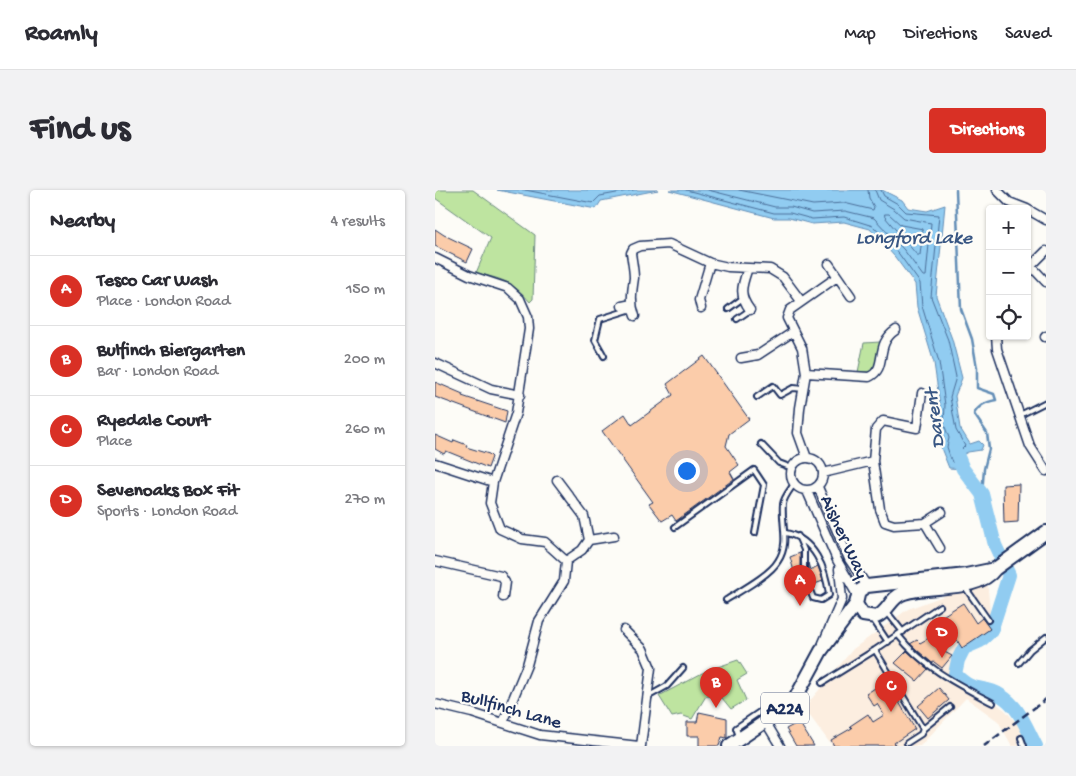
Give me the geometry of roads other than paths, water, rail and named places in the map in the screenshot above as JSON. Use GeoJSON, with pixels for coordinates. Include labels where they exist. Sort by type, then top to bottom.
{"type":"FeatureCollection","features":[{"type":"Feature","properties":{"kind":"main road"},"geometry":{"type":"LineString","coordinates":[[839,627],[881,615],[903,593],[961,580],[996,568],[1046,532]]}},
{"type":"Feature","properties":{"kind":"main road"},"geometry":{"type":"LineString","coordinates":[[872,586],[893,582],[961,580]]}},
{"type":"Feature","properties":{"kind":"main road"},"geometry":{"type":"LineString","coordinates":[[872,586],[886,593],[887,607]]}},
{"type":"Feature","properties":{"kind":"main road","name":"A224"},"geometry":{"type":"LineString","coordinates":[[729,746],[795,699],[821,652],[856,600],[872,586]]}},
{"type":"Feature","properties":{"kind":"main road"},"geometry":{"type":"LineString","coordinates":[[856,600],[869,617]]}},
{"type":"Feature","properties":{"kind":"street"},"geometry":{"type":"LineString","coordinates":[[997,190],[1009,202],[1017,205]]}},
{"type":"Feature","properties":{"kind":"street"},"geometry":{"type":"LineString","coordinates":[[1031,211],[1046,220]]}},
{"type":"Feature","properties":{"kind":"street"},"geometry":{"type":"LineString","coordinates":[[622,306],[633,309],[634,276],[631,253],[636,247],[669,244],[710,263],[770,269],[783,277],[801,301]]}},
{"type":"Feature","properties":{"kind":"street"},"geometry":{"type":"LineString","coordinates":[[1031,266],[1046,251]]}},
{"type":"Feature","properties":{"kind":"street"},"geometry":{"type":"LineString","coordinates":[[435,258],[469,275],[508,288],[520,300],[525,309],[529,329],[520,395],[510,433],[493,482],[490,503],[500,529],[522,539],[545,542],[566,561]]}},
{"type":"Feature","properties":{"kind":"street"},"geometry":{"type":"LineString","coordinates":[[701,308],[699,300],[710,263]]}},
{"type":"Feature","properties":{"kind":"street"},"geometry":{"type":"LineString","coordinates":[[829,264],[851,296]]}},
{"type":"Feature","properties":{"kind":"street"},"geometry":{"type":"LineString","coordinates":[[748,268],[742,286],[743,298],[750,310]]}},
{"type":"Feature","properties":{"kind":"street"},"geometry":{"type":"LineString","coordinates":[[1031,270],[1046,282]]}},
{"type":"Feature","properties":{"kind":"street","name":"Aisher Way"},"geometry":{"type":"LineString","coordinates":[[807,491],[817,487],[823,479],[823,473],[818,462],[807,458],[798,433],[799,408],[806,373],[802,348],[787,318],[790,310],[837,277]]}},
{"type":"Feature","properties":{"kind":"street"},"geometry":{"type":"LineString","coordinates":[[806,373],[869,377],[879,370],[883,342],[896,330]]}},
{"type":"Feature","properties":{"kind":"street"},"geometry":{"type":"LineString","coordinates":[[741,358],[760,358],[793,332]]}},
{"type":"Feature","properties":{"kind":"street"},"geometry":{"type":"LineString","coordinates":[[996,340],[1030,446],[1046,471]]}},
{"type":"Feature","properties":{"kind":"street"},"geometry":{"type":"LineString","coordinates":[[435,363],[491,389],[520,395]]}},
{"type":"Feature","properties":{"kind":"street"},"geometry":{"type":"LineString","coordinates":[[922,393],[917,428],[883,421],[876,429],[873,460],[880,509],[885,522],[894,525],[925,523],[942,512]]}},
{"type":"Feature","properties":{"kind":"street"},"geometry":{"type":"LineString","coordinates":[[792,468],[797,461],[807,458]]}},
{"type":"Feature","properties":{"kind":"street"},"geometry":{"type":"LineString","coordinates":[[823,473],[873,460]]}},
{"type":"Feature","properties":{"kind":"street"},"geometry":{"type":"LineString","coordinates":[[435,463],[493,482]]}},
{"type":"Feature","properties":{"kind":"street","name":"Aisher Way"},"geometry":{"type":"LineString","coordinates":[[792,468],[791,477],[794,484],[807,491],[856,600]]}},
{"type":"Feature","properties":{"kind":"street"},"geometry":{"type":"LineString","coordinates":[[557,480],[584,516],[589,540]]}},
{"type":"Feature","properties":{"kind":"street","name":"Aisher Way"},"geometry":{"type":"LineString","coordinates":[[817,487],[849,559],[872,586]]}},
{"type":"Feature","properties":{"kind":"street"},"geometry":{"type":"LineString","coordinates":[[925,523],[940,548]]}},
{"type":"Feature","properties":{"kind":"street"},"geometry":{"type":"LineString","coordinates":[[503,723],[527,665],[539,621],[564,581],[566,561],[582,550],[589,540],[614,536]]}},
{"type":"Feature","properties":{"kind":"street"},"geometry":{"type":"LineString","coordinates":[[821,652],[825,633],[842,599],[837,560]]}},
{"type":"Feature","properties":{"kind":"street"},"geometry":{"type":"LineString","coordinates":[[435,561],[501,576],[505,582],[503,597]]}},
{"type":"Feature","properties":{"kind":"street"},"geometry":{"type":"LineString","coordinates":[[624,630],[643,649],[651,668],[640,746]]}},
{"type":"Feature","properties":{"kind":"street","name":"Bullfinch Lane"},"geometry":{"type":"LineString","coordinates":[[435,704],[541,735],[617,745],[640,746]]}},
{"type":"Feature","properties":{"kind":"street"},"geometry":{"type":"LineString","coordinates":[[766,721],[781,746]]}},
{"type":"Feature","properties":{"kind":"lane"},"geometry":{"type":"LineString","coordinates":[[728,309],[743,298]]}},
{"type":"Feature","properties":{"kind":"lane"},"geometry":{"type":"LineString","coordinates":[[604,356],[595,340],[600,319],[633,309]]}},
{"type":"Feature","properties":{"kind":"lane"},"geometry":{"type":"LineString","coordinates":[[737,319],[750,310]]}},
{"type":"Feature","properties":{"kind":"lane"},"geometry":{"type":"LineString","coordinates":[[757,397],[773,386],[781,395],[793,388],[804,389]]}},
{"type":"Feature","properties":{"kind":"lane"},"geometry":{"type":"LineString","coordinates":[[1020,416],[1046,402]]}},
{"type":"Feature","properties":{"kind":"lane"},"geometry":{"type":"LineString","coordinates":[[761,444],[779,463],[792,468]]}},
{"type":"Feature","properties":{"kind":"lane"},"geometry":{"type":"LineString","coordinates":[[675,528],[754,470],[764,485],[755,533]]}},
{"type":"Feature","properties":{"kind":"lane"},"geometry":{"type":"LineString","coordinates":[[726,600],[769,570],[778,561],[785,533],[783,504],[794,484]]}},
{"type":"Feature","properties":{"kind":"lane"},"geometry":{"type":"LineString","coordinates":[[785,533],[798,536],[811,547],[827,577],[829,595],[821,600],[813,598],[805,575],[804,550],[798,536]]}},
{"type":"Feature","properties":{"kind":"lane"},"geometry":{"type":"LineString","coordinates":[[961,580],[988,620]]}},
{"type":"Feature","properties":{"kind":"lane"},"geometry":{"type":"LineString","coordinates":[[822,683],[889,642],[941,606]]}},
{"type":"Feature","properties":{"kind":"lane"},"geometry":{"type":"LineString","coordinates":[[887,607],[903,632]]}},
{"type":"Feature","properties":{"kind":"lane"},"geometry":{"type":"LineString","coordinates":[[869,617],[889,642]]}},
{"type":"Feature","properties":{"kind":"lane"},"geometry":{"type":"LineString","coordinates":[[898,635],[912,653],[940,675],[993,703]]}},
{"type":"Feature","properties":{"kind":"lane"},"geometry":{"type":"LineString","coordinates":[[1019,662],[1046,637]]}},
{"type":"Feature","properties":{"kind":"lane"},"geometry":{"type":"LineString","coordinates":[[875,650],[923,729]]}},
{"type":"Feature","properties":{"kind":"lane"},"geometry":{"type":"LineString","coordinates":[[647,697],[667,686],[683,668]]}},
{"type":"Feature","properties":{"kind":"lane"},"geometry":{"type":"LineString","coordinates":[[907,743],[921,734],[923,729],[950,707]]}},
{"type":"Feature","properties":{"kind":"lane"},"geometry":{"type":"LineString","coordinates":[[1021,738],[1023,746]]}},
{"type":"Feature","properties":{"kind":"water"},"geometry":{"type":"Polygon","coordinates":[[[497,190],[658,190],[601,201],[596,209],[497,190]]]}},
{"type":"Feature","properties":{"kind":"water","name":"Longford Lake"},"geometry":{"type":"Polygon","coordinates":[[[669,190],[882,190],[902,200],[908,208],[927,211],[945,205],[936,296],[952,339],[962,378],[955,396],[960,428],[970,444],[979,441],[983,445],[981,450],[962,455],[963,469],[949,468],[941,448],[944,438],[939,424],[940,405],[934,363],[917,307],[915,284],[895,257],[870,229],[844,222],[812,224],[789,218],[774,218],[669,190]]]}},
{"type":"Feature","properties":{"kind":"waterway"},"geometry":{"type":"LineString","coordinates":[[956,190],[961,309],[972,339],[977,368],[977,388],[994,394],[996,400],[983,404],[974,414],[987,433],[989,449],[984,469],[982,494]]}},
{"type":"Feature","properties":{"kind":"waterway","name":"Darent"},"geometry":{"type":"LineString","coordinates":[[956,452],[963,469],[982,494],[995,545],[1009,575],[991,631],[980,641],[964,648],[958,660],[955,674],[968,685],[989,690],[1007,700],[1017,711],[1036,746]]}},
{"type":"Feature","properties":{"kind":"railway"},"geometry":{"type":"LineString","coordinates":[[984,746],[1046,699]]}},
{"type":"Feature","properties":{"kind":"place","name":"Tesco Car Wash"},"geometry":{"type":"Point","coordinates":[800,606]}},
{"type":"Feature","properties":{"kind":"place","name":"Sevenoaks Box Fit"},"geometry":{"type":"Point","coordinates":[942,658]}},
{"type":"Feature","properties":{"kind":"place","name":"Bulfinch Biergarten"},"geometry":{"type":"Point","coordinates":[716,708]}},
{"type":"Feature","properties":{"kind":"place","name":"Ryedale Court"},"geometry":{"type":"Point","coordinates":[891,712]}}]}
